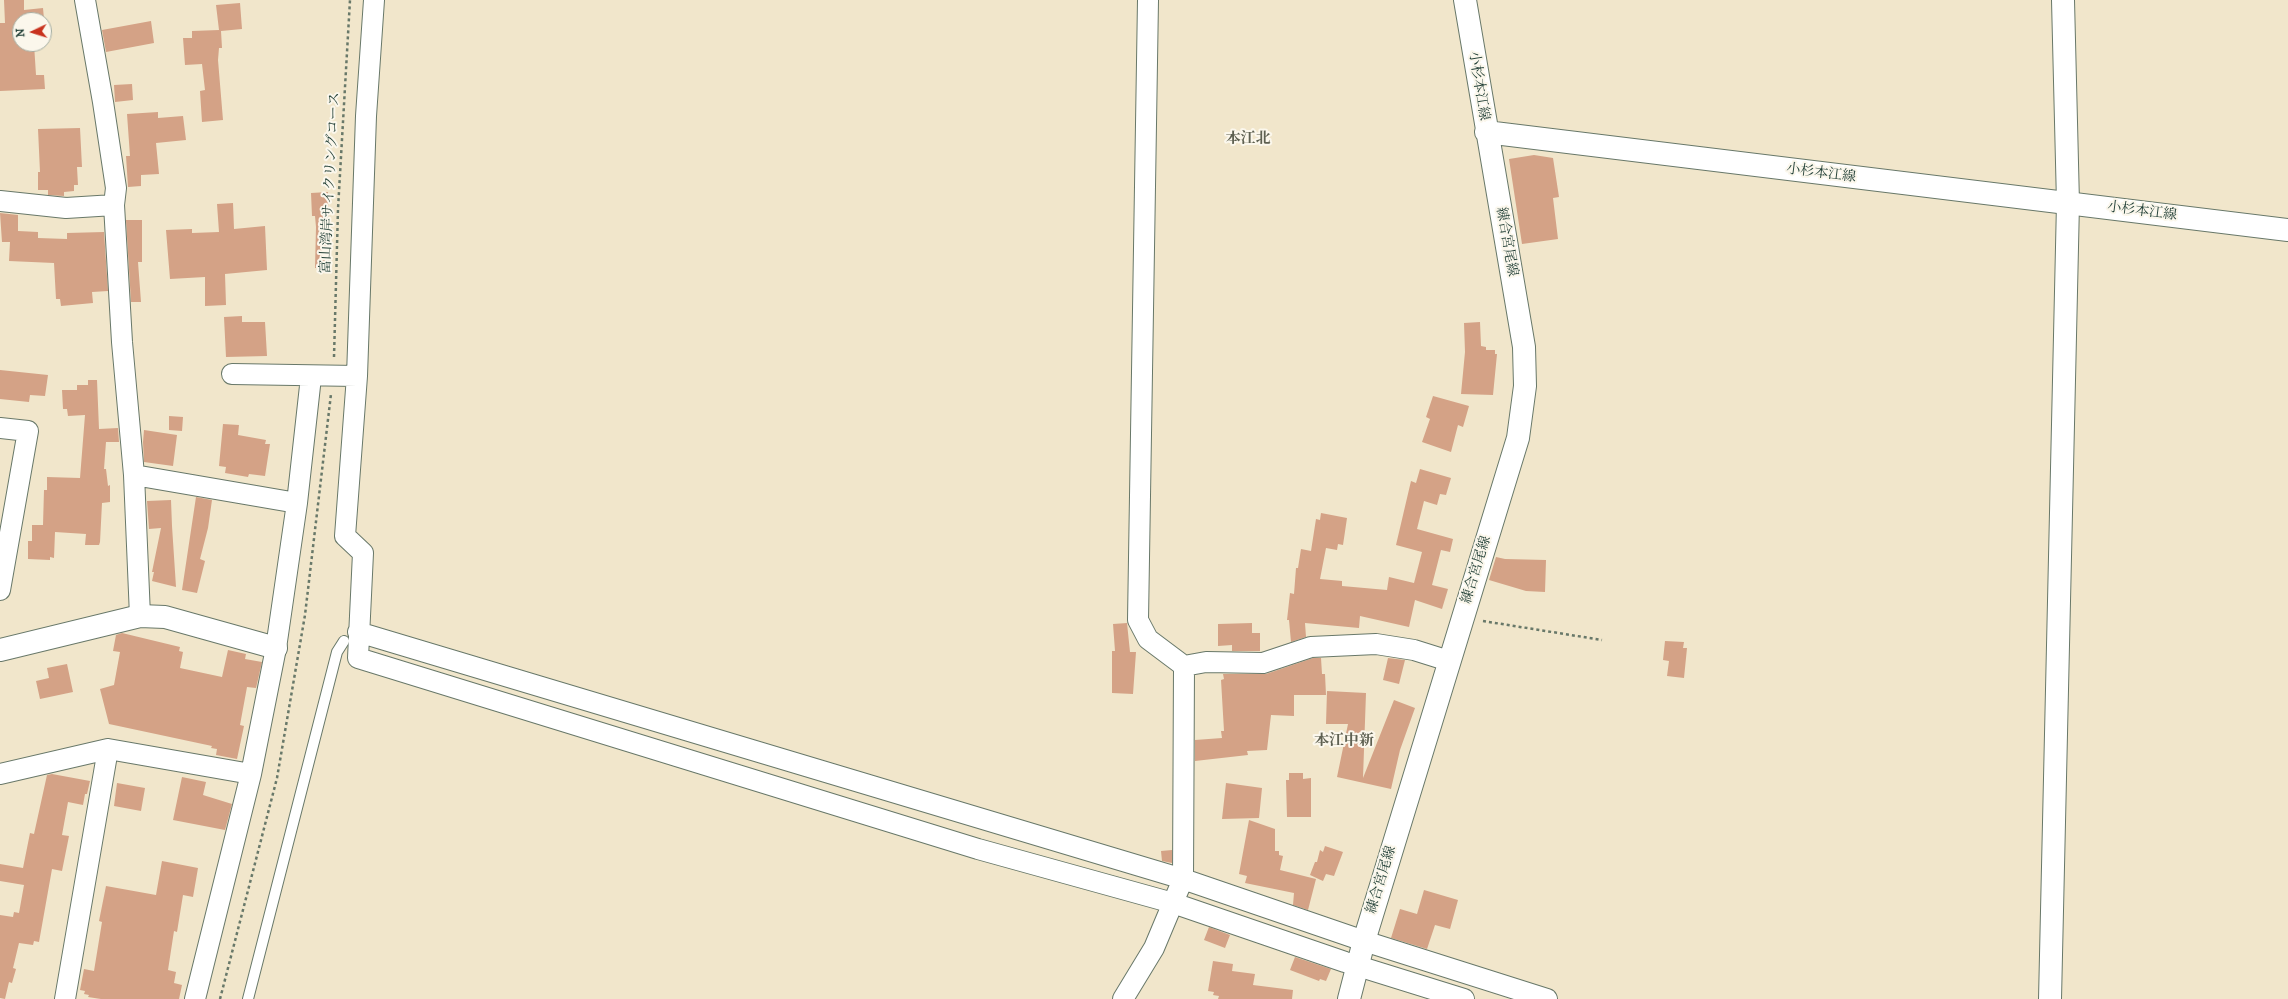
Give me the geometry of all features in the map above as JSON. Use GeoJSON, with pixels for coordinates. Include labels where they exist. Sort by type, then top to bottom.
{"type":"FeatureCollection","features":[{"type":"Feature","properties":{"kind":"main road","name":"小杉本江線"},"geometry":{"type":"LineString","coordinates":[[1465,0],[1486,132],[2288,230]]}},
{"type":"Feature","properties":{"kind":"main road"},"geometry":{"type":"LineString","coordinates":[[2050,999],[2068,203],[2063,0]]}},
{"type":"Feature","properties":{"kind":"main road","name":"練合宮尾線"},"geometry":{"type":"LineString","coordinates":[[1349,999],[1364,941],[1518,438],[1525,386],[1524,347],[1486,132]]}},
{"type":"Feature","properties":{"kind":"main road"},"geometry":{"type":"LineString","coordinates":[[0,650],[140,616],[165,617],[276,648]]}},
{"type":"Feature","properties":{"kind":"street"},"geometry":{"type":"LineString","coordinates":[[85,0],[116,188],[114,205],[122,342],[134,475],[140,616]]}},
{"type":"Feature","properties":{"kind":"street"},"geometry":{"type":"LineString","coordinates":[[374,0],[366,116],[357,376],[345,536],[363,553],[351,636],[358,658],[978,849],[1173,903],[1358,966],[1464,999]]}},
{"type":"Feature","properties":{"kind":"street"},"geometry":{"type":"LineString","coordinates":[[1148,0],[1138,620],[1148,639],[1184,666],[1206,662],[1263,663],[1311,646],[1369,644],[1414,650],[1449,661]]}},
{"type":"Feature","properties":{"kind":"street"},"geometry":{"type":"LineString","coordinates":[[0,201],[66,208],[114,205]]}},
{"type":"Feature","properties":{"kind":"street"},"geometry":{"type":"LineString","coordinates":[[232,374],[312,377],[357,376]]}},
{"type":"Feature","properties":{"kind":"street"},"geometry":{"type":"LineString","coordinates":[[195,999],[251,774],[276,648],[312,377]]}},
{"type":"Feature","properties":{"kind":"street"},"geometry":{"type":"LineString","coordinates":[[0,428],[28,431],[0,590]]}},
{"type":"Feature","properties":{"kind":"street"},"geometry":{"type":"LineString","coordinates":[[134,475],[296,503]]}},
{"type":"Feature","properties":{"kind":"street"},"geometry":{"type":"LineString","coordinates":[[351,636],[1183,879],[1364,941],[1547,999]]}},
{"type":"Feature","properties":{"kind":"street"},"geometry":{"type":"LineString","coordinates":[[1123,999],[1154,948],[1183,879],[1184,666]]}},
{"type":"Feature","properties":{"kind":"street"},"geometry":{"type":"LineString","coordinates":[[0,774],[108,749],[251,774]]}},
{"type":"Feature","properties":{"kind":"street"},"geometry":{"type":"LineString","coordinates":[[65,999],[108,749]]}},
{"type":"Feature","properties":{"kind":"lane"},"geometry":{"type":"LineString","coordinates":[[248,999],[337,652],[351,636]]}},
{"type":"Feature","properties":{"kind":"path","name":"富山湾岸サイクリングコース"},"geometry":{"type":"LineString","coordinates":[[334,359],[338,209],[350,0]]}},
{"type":"Feature","properties":{"kind":"path"},"geometry":{"type":"LineString","coordinates":[[1462,617],[1602,640]]}},
{"type":"Feature","properties":{"kind":"building"},"geometry":{"type":"Polygon","coordinates":[[[4,0],[24,0],[24,10],[43,8],[43,12],[12,12],[12,52],[35,52],[36,75],[44,75],[45,89],[0,91],[0,23],[5,23],[4,0]]]}},
{"type":"Feature","properties":{"kind":"building"},"geometry":{"type":"Polygon","coordinates":[[[240,3],[242,29],[221,31],[222,48],[219,48],[218,60],[223,120],[202,122],[200,91],[205,90],[202,64],[185,65],[183,38],[192,38],[192,31],[219,30],[216,5],[240,3]]]}},
{"type":"Feature","properties":{"kind":"building"},"geometry":{"type":"Polygon","coordinates":[[[151,21],[154,43],[106,52],[102,30],[151,21]]]}},
{"type":"Feature","properties":{"kind":"building"},"geometry":{"type":"Polygon","coordinates":[[[132,84],[133,100],[115,102],[114,85],[132,84]]]}},
{"type":"Feature","properties":{"kind":"building"},"geometry":{"type":"Polygon","coordinates":[[[158,112],[158,118],[183,116],[186,140],[156,143],[159,174],[141,175],[141,186],[128,187],[126,156],[130,156],[127,114],[158,112]]]}},
{"type":"Feature","properties":{"kind":"building"},"geometry":{"type":"Polygon","coordinates":[[[80,128],[82,167],[77,167],[78,185],[74,185],[74,191],[64,192],[64,196],[48,195],[48,190],[38,190],[38,172],[40,172],[38,129],[80,128]]]}},
{"type":"Feature","properties":{"kind":"building"},"geometry":{"type":"Polygon","coordinates":[[[1534,155],[1553,158],[1559,197],[1553,198],[1558,239],[1522,244],[1509,159],[1534,155]]]}},
{"type":"Feature","properties":{"kind":"building"},"geometry":{"type":"Polygon","coordinates":[[[328,192],[329,268],[315,268],[316,227],[315,216],[312,216],[311,193],[328,192]]]}},
{"type":"Feature","properties":{"kind":"building"},"geometry":{"type":"Polygon","coordinates":[[[233,203],[234,229],[265,226],[267,270],[225,274],[226,305],[205,306],[205,277],[170,279],[166,230],[192,229],[192,233],[219,232],[217,204],[233,203]]]}},
{"type":"Feature","properties":{"kind":"building"},"geometry":{"type":"Polygon","coordinates":[[[0,213],[18,215],[18,231],[38,232],[38,238],[67,239],[67,233],[104,232],[108,291],[92,292],[93,303],[61,306],[60,299],[56,299],[54,263],[9,261],[10,242],[2,242],[0,213]]]}},
{"type":"Feature","properties":{"kind":"building"},"geometry":{"type":"Polygon","coordinates":[[[126,220],[142,220],[142,262],[138,262],[141,302],[131,302],[126,220]]]}},
{"type":"Feature","properties":{"kind":"building"},"geometry":{"type":"Polygon","coordinates":[[[242,316],[242,322],[265,322],[267,356],[226,357],[224,317],[242,316]]]}},
{"type":"Feature","properties":{"kind":"building"},"geometry":{"type":"Polygon","coordinates":[[[1480,322],[1481,346],[1486,347],[1486,350],[1495,350],[1495,354],[1497,354],[1493,395],[1461,394],[1465,352],[1464,323],[1480,322]]]}},
{"type":"Feature","properties":{"kind":"building"},"geometry":{"type":"Polygon","coordinates":[[[0,370],[48,375],[45,396],[30,395],[29,402],[0,399],[0,370]]]}},
{"type":"Feature","properties":{"kind":"building"},"geometry":{"type":"Polygon","coordinates":[[[88,380],[97,380],[99,429],[118,428],[119,442],[106,442],[104,469],[106,469],[108,486],[110,485],[110,502],[102,503],[99,545],[85,545],[86,534],[55,532],[54,558],[50,557],[50,560],[28,559],[28,541],[32,541],[32,525],[43,525],[44,490],[47,490],[47,477],[80,478],[85,415],[68,416],[67,409],[63,409],[62,390],[77,390],[77,385],[88,385],[88,380]]]}},
{"type":"Feature","properties":{"kind":"building"},"geometry":{"type":"Polygon","coordinates":[[[1433,396],[1469,406],[1463,427],[1458,425],[1451,452],[1422,442],[1430,419],[1426,417],[1433,396]]]}},
{"type":"Feature","properties":{"kind":"building"},"geometry":{"type":"Polygon","coordinates":[[[169,416],[183,417],[182,431],[169,430],[169,416]]]}},
{"type":"Feature","properties":{"kind":"building"},"geometry":{"type":"Polygon","coordinates":[[[223,424],[239,425],[238,435],[266,440],[265,444],[270,444],[265,476],[249,474],[248,477],[225,473],[226,467],[219,466],[223,424]]]}},
{"type":"Feature","properties":{"kind":"building"},"geometry":{"type":"Polygon","coordinates":[[[144,430],[177,435],[173,466],[144,462],[144,430]]]}},
{"type":"Feature","properties":{"kind":"building"},"geometry":{"type":"Polygon","coordinates":[[[1420,469],[1451,478],[1446,495],[1440,494],[1437,505],[1424,501],[1417,529],[1453,539],[1450,552],[1441,550],[1432,585],[1448,589],[1442,609],[1415,600],[1409,627],[1360,616],[1359,628],[1305,623],[1306,637],[1291,642],[1289,620],[1287,620],[1290,593],[1294,594],[1296,568],[1298,568],[1301,549],[1311,551],[1316,519],[1320,520],[1321,513],[1347,518],[1343,545],[1338,544],[1337,550],[1326,548],[1320,579],[1342,581],[1342,586],[1387,590],[1389,577],[1414,583],[1422,552],[1396,545],[1411,481],[1416,483],[1420,469]]]}},
{"type":"Feature","properties":{"kind":"building"},"geometry":{"type":"Polygon","coordinates":[[[196,497],[212,500],[208,528],[200,559],[205,561],[197,593],[182,590],[196,497]]]}},
{"type":"Feature","properties":{"kind":"building"},"geometry":{"type":"Polygon","coordinates":[[[171,500],[176,587],[152,581],[154,572],[152,572],[161,528],[149,529],[147,501],[171,500]]]}},
{"type":"Feature","properties":{"kind":"building"},"geometry":{"type":"Polygon","coordinates":[[[1496,557],[1505,559],[1546,560],[1545,592],[1526,591],[1489,580],[1496,557]]]}},
{"type":"Feature","properties":{"kind":"building"},"geometry":{"type":"Polygon","coordinates":[[[1127,623],[1130,652],[1136,652],[1133,694],[1112,693],[1112,651],[1115,651],[1113,624],[1127,623]]]}},
{"type":"Feature","properties":{"kind":"building"},"geometry":{"type":"Polygon","coordinates":[[[1252,623],[1252,633],[1260,633],[1260,651],[1232,651],[1232,645],[1218,646],[1218,624],[1252,623]]]}},
{"type":"Feature","properties":{"kind":"building"},"geometry":{"type":"Polygon","coordinates":[[[122,633],[180,647],[179,651],[183,652],[180,668],[222,677],[228,650],[246,654],[245,659],[262,662],[256,688],[247,687],[240,725],[244,726],[237,759],[216,755],[217,749],[211,748],[212,746],[109,724],[100,689],[114,685],[120,652],[113,651],[116,635],[122,633]]]}},
{"type":"Feature","properties":{"kind":"building"},"geometry":{"type":"Polygon","coordinates":[[[1665,641],[1684,642],[1683,648],[1687,648],[1684,678],[1667,676],[1669,661],[1663,660],[1665,641]]]}},
{"type":"Feature","properties":{"kind":"building"},"geometry":{"type":"Polygon","coordinates":[[[1313,658],[1321,658],[1322,674],[1325,674],[1326,695],[1294,695],[1294,716],[1271,715],[1267,750],[1247,751],[1248,755],[1195,761],[1195,740],[1222,738],[1221,731],[1224,731],[1221,680],[1224,679],[1223,674],[1266,674],[1313,658]]]}},
{"type":"Feature","properties":{"kind":"building"},"geometry":{"type":"Polygon","coordinates":[[[1388,658],[1405,660],[1399,684],[1383,680],[1388,658]]]}},
{"type":"Feature","properties":{"kind":"building"},"geometry":{"type":"Polygon","coordinates":[[[67,664],[73,692],[40,699],[36,681],[49,678],[47,668],[67,664]]]}},
{"type":"Feature","properties":{"kind":"building"},"geometry":{"type":"Polygon","coordinates":[[[1327,691],[1366,693],[1363,778],[1394,700],[1415,708],[1400,750],[1391,789],[1337,777],[1348,724],[1326,724],[1327,691]]]}},
{"type":"Feature","properties":{"kind":"building"},"geometry":{"type":"Polygon","coordinates":[[[1289,773],[1303,773],[1303,779],[1311,778],[1311,817],[1287,817],[1286,780],[1289,780],[1289,773]]]}},
{"type":"Feature","properties":{"kind":"building"},"geometry":{"type":"Polygon","coordinates":[[[52,774],[90,781],[83,805],[68,802],[62,835],[69,836],[62,871],[52,869],[39,942],[34,941],[33,945],[19,943],[13,968],[16,969],[12,983],[9,982],[5,999],[0,998],[0,915],[13,917],[14,912],[19,913],[24,885],[0,881],[0,864],[23,868],[30,833],[34,834],[47,775],[52,774]]]}},
{"type":"Feature","properties":{"kind":"building"},"geometry":{"type":"Polygon","coordinates":[[[182,777],[206,782],[203,795],[232,804],[225,830],[173,820],[182,777]]]}},
{"type":"Feature","properties":{"kind":"building"},"geometry":{"type":"Polygon","coordinates":[[[117,783],[145,788],[141,811],[114,806],[117,783]]]}},
{"type":"Feature","properties":{"kind":"building"},"geometry":{"type":"Polygon","coordinates":[[[1226,783],[1262,788],[1259,818],[1222,819],[1226,783]]]}},
{"type":"Feature","properties":{"kind":"building"},"geometry":{"type":"Polygon","coordinates":[[[1249,820],[1275,829],[1275,851],[1279,851],[1279,855],[1283,856],[1280,870],[1316,879],[1308,910],[1293,905],[1294,893],[1245,883],[1247,876],[1239,874],[1249,820]]]}},
{"type":"Feature","properties":{"kind":"building"},"geometry":{"type":"Polygon","coordinates":[[[1325,846],[1343,852],[1334,876],[1326,874],[1323,881],[1310,875],[1315,862],[1317,862],[1320,850],[1323,852],[1325,846]]]}},
{"type":"Feature","properties":{"kind":"building"},"geometry":{"type":"Polygon","coordinates":[[[1172,850],[1172,863],[1162,861],[1161,851],[1172,850]]]}},
{"type":"Feature","properties":{"kind":"building"},"geometry":{"type":"Polygon","coordinates":[[[162,861],[198,868],[193,897],[183,895],[177,932],[174,931],[168,970],[176,972],[174,983],[182,985],[179,999],[101,999],[88,997],[89,995],[84,994],[85,991],[80,990],[84,969],[94,971],[102,922],[99,921],[106,886],[156,895],[162,861]]]}},
{"type":"Feature","properties":{"kind":"building"},"geometry":{"type":"Polygon","coordinates":[[[1424,890],[1458,900],[1450,929],[1435,925],[1427,949],[1391,938],[1400,909],[1417,914],[1424,890]]]}},
{"type":"Feature","properties":{"kind":"building"},"geometry":{"type":"Polygon","coordinates":[[[1209,927],[1230,935],[1225,948],[1204,940],[1209,927]]]}},
{"type":"Feature","properties":{"kind":"building"},"geometry":{"type":"Polygon","coordinates":[[[1295,957],[1331,969],[1326,981],[1320,979],[1319,981],[1290,970],[1295,957]]]}},
{"type":"Feature","properties":{"kind":"building"},"geometry":{"type":"Polygon","coordinates":[[[1213,961],[1233,964],[1232,971],[1255,974],[1253,985],[1293,990],[1292,999],[1218,999],[1219,996],[1213,995],[1214,992],[1208,991],[1213,961]]]}},
{"type":"Feature","properties":{"kind":"district","name":"本江北"},"geometry":{"type":"Point","coordinates":[1248,140]}},
{"type":"Feature","properties":{"kind":"district","name":"本江中新"},"geometry":{"type":"Point","coordinates":[1344,742]}}]}
